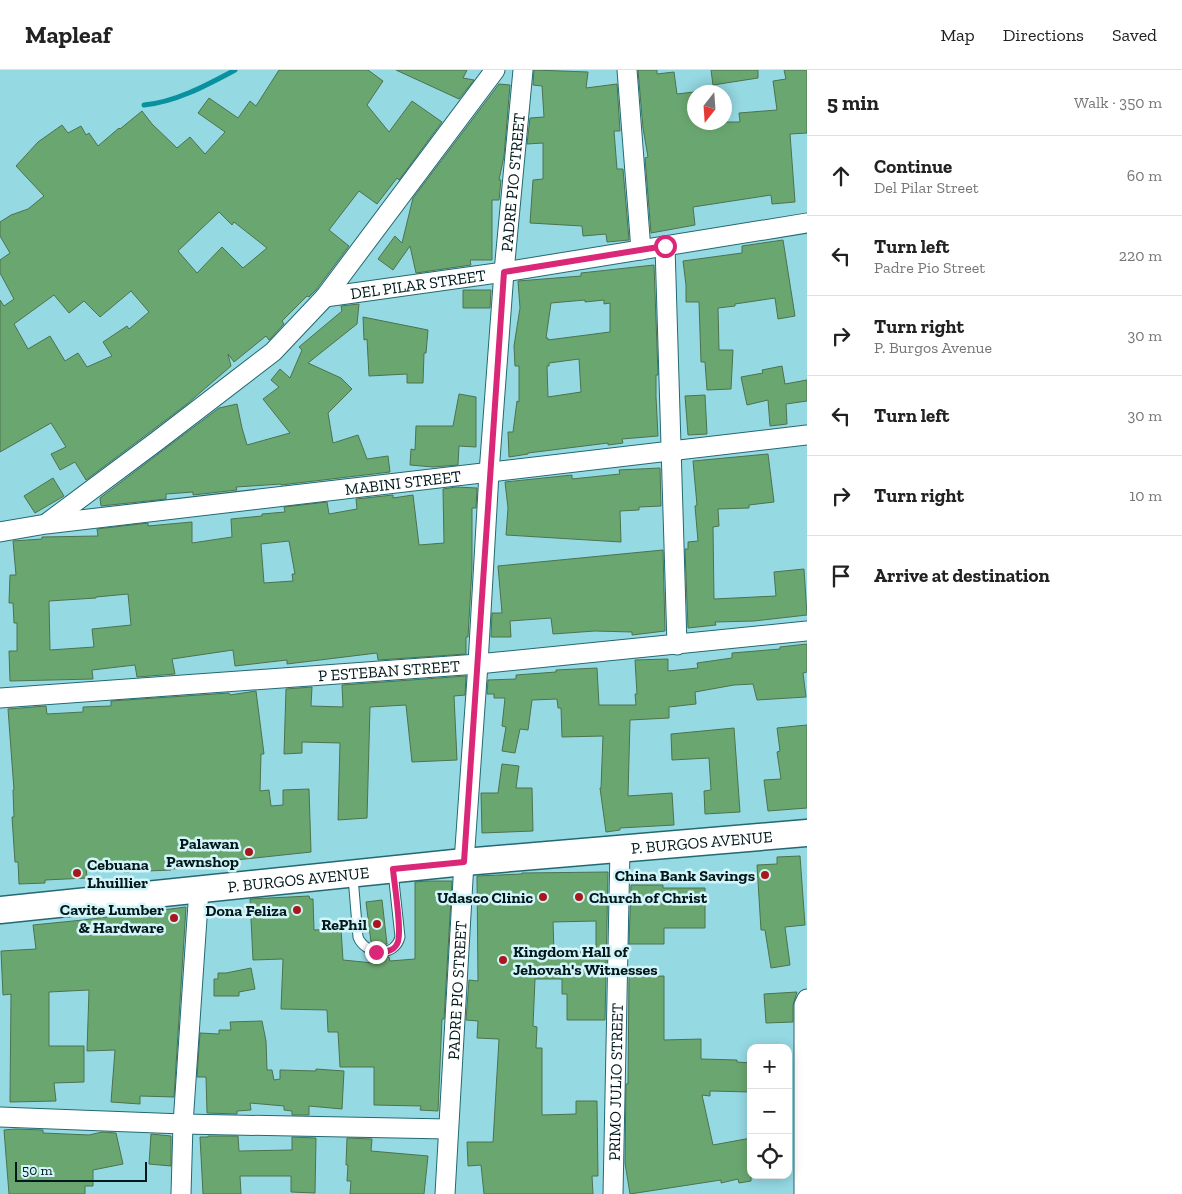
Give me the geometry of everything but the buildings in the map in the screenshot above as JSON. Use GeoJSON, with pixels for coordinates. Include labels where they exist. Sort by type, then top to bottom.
{"type":"FeatureCollection","features":[{"type":"Feature","properties":{"kind":"main road","name":"P. BURGOS AVENUE"},"geometry":{"type":"LineString","coordinates":[[0,910],[464,862],[807,833]]}},
{"type":"Feature","properties":{"kind":"street"},"geometry":{"type":"LineString","coordinates":[[46,524],[272,352],[325,297],[494,70]]}},
{"type":"Feature","properties":{"kind":"street","name":"PADRE PIO STREET"},"geometry":{"type":"LineString","coordinates":[[446,1194],[448,1129],[489,474],[504,272],[523,70]]}},
{"type":"Feature","properties":{"kind":"street"},"geometry":{"type":"LineString","coordinates":[[627,70],[641,250]]}},
{"type":"Feature","properties":{"kind":"street","name":"DEL PILAR STREET"},"geometry":{"type":"LineString","coordinates":[[325,297],[504,272],[807,223]]}},
{"type":"Feature","properties":{"kind":"street"},"geometry":{"type":"LineString","coordinates":[[665,246],[676,645]]}},
{"type":"Feature","properties":{"kind":"street","name":"MABINI STREET"},"geometry":{"type":"LineString","coordinates":[[0,532],[46,524],[489,474],[807,435]]}},
{"type":"Feature","properties":{"kind":"street","name":"P ESTEBAN STREET"},"geometry":{"type":"LineString","coordinates":[[0,698],[478,664],[807,631]]}},
{"type":"Feature","properties":{"kind":"street","name":"PRIMO JULIO STREET"},"geometry":{"type":"LineString","coordinates":[[613,1194],[620,849]]}},
{"type":"Feature","properties":{"kind":"street"},"geometry":{"type":"LineString","coordinates":[[181,1194],[183,1124],[199,889]]}},
{"type":"Feature","properties":{"kind":"street"},"geometry":{"type":"LineString","coordinates":[[804,1194],[804,1004],[807,999]]}},
{"type":"Feature","properties":{"kind":"street"},"geometry":{"type":"LineString","coordinates":[[0,1117],[183,1124],[448,1129]]}},
{"type":"Feature","properties":{"kind":"lane"},"geometry":{"type":"LineString","coordinates":[[352,874],[360,942],[368,950],[376,952],[388,951],[395,947],[400,937],[393,869]]}},
{"type":"Feature","properties":{"kind":"waterway"},"geometry":{"type":"LineString","coordinates":[[144,105],[179,97],[235,70]]}},
{"type":"Feature","properties":{"kind":"place","name":"Palawan Pawnshop"},"geometry":{"type":"Point","coordinates":[249,852]}},
{"type":"Feature","properties":{"kind":"place","name":"Cebuana Lhuillier"},"geometry":{"type":"Point","coordinates":[77,873]}},
{"type":"Feature","properties":{"kind":"place","name":"China Bank Savings"},"geometry":{"type":"Point","coordinates":[765,875]}},
{"type":"Feature","properties":{"kind":"place","name":"Udasco Clinic"},"geometry":{"type":"Point","coordinates":[543,897]}},
{"type":"Feature","properties":{"kind":"place","name":"Church of Christ"},"geometry":{"type":"Point","coordinates":[579,897]}},
{"type":"Feature","properties":{"kind":"place","name":"Dona Feliza"},"geometry":{"type":"Point","coordinates":[297,910]}},
{"type":"Feature","properties":{"kind":"place","name":"Cavite Lumber & Hardware"},"geometry":{"type":"Point","coordinates":[174,918]}},
{"type":"Feature","properties":{"kind":"place","name":"RePhil"},"geometry":{"type":"Point","coordinates":[377,924]}},
{"type":"Feature","properties":{"kind":"place","name":"Kingdom Hall of Jehovah's Witnesses"},"geometry":{"type":"Point","coordinates":[503,960]}},
{"type":"Feature","properties":{"kind":"route"},"geometry":{"type":"LineString","coordinates":[[376,952],[388,951],[395,947],[400,937],[393,869],[464,862],[504,272],[665,246]]}}]}
